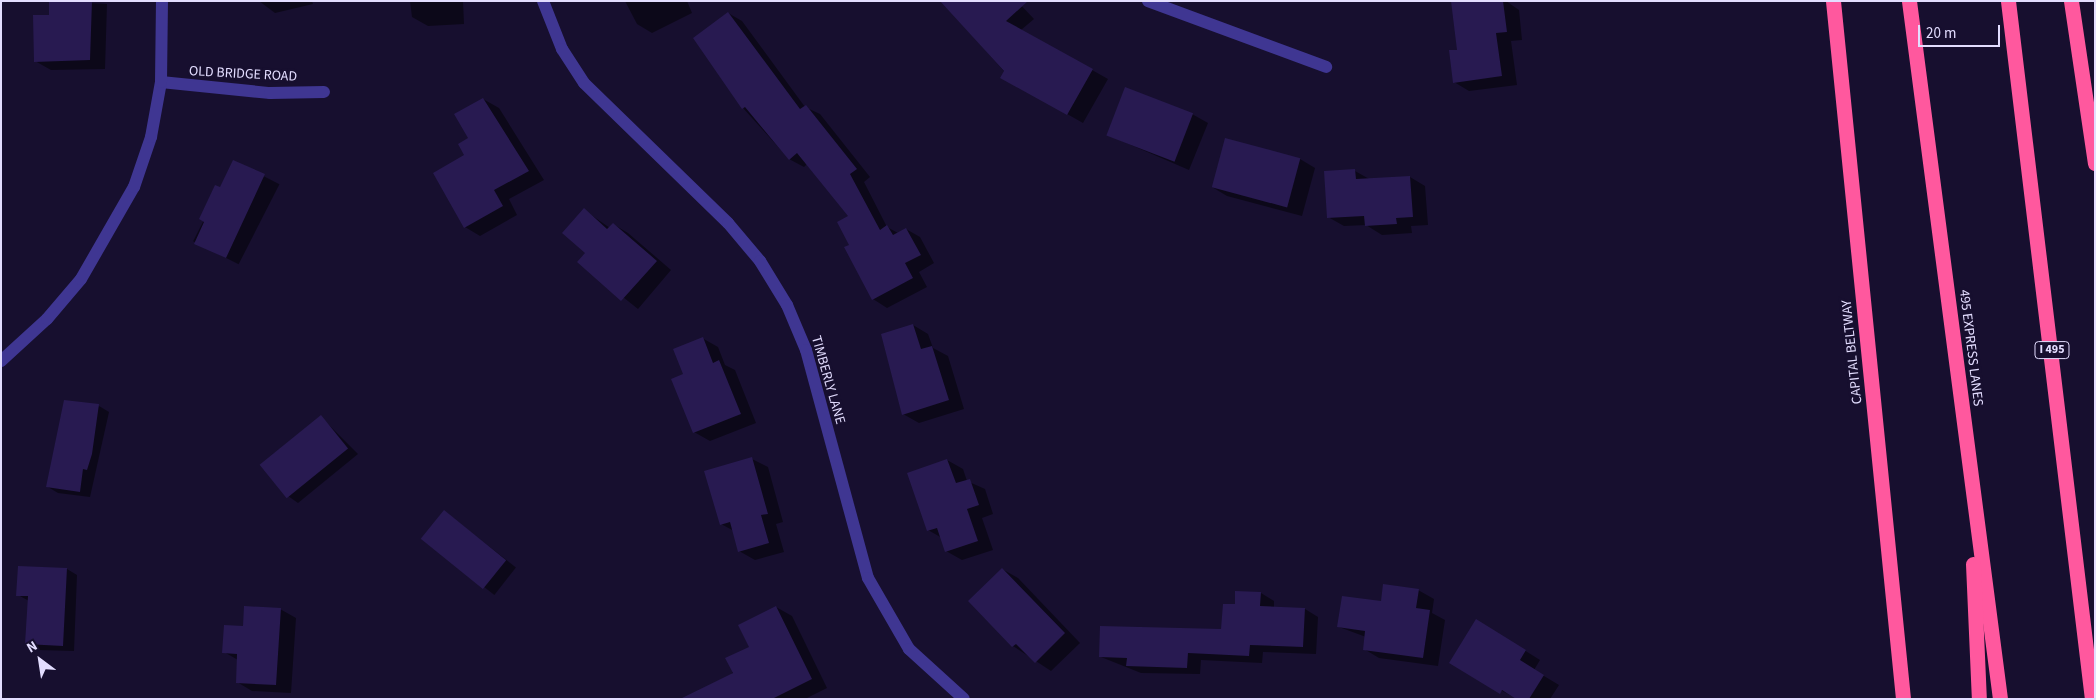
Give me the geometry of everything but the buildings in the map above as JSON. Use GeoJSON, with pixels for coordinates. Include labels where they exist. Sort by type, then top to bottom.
{"type":"FeatureCollection","features":[{"type":"Feature","properties":{"kind":"highway","name":"CAPITAL BELTWAY"},"geometry":{"type":"LineString","coordinates":[[1834,1],[1904,699]]}},
{"type":"Feature","properties":{"kind":"highway","name":"495 EXPRESS LANES"},"geometry":{"type":"LineString","coordinates":[[1909,1],[2000,699]]}},
{"type":"Feature","properties":{"kind":"highway","name":"I 495"},"geometry":{"type":"LineString","coordinates":[[2008,1],[2092,699]]}},
{"type":"Feature","properties":{"kind":"highway"},"geometry":{"type":"LineString","coordinates":[[2071,1],[2095,163]]}},
{"type":"Feature","properties":{"kind":"highway"},"geometry":{"type":"LineString","coordinates":[[1970,465],[1979,699]]}},
{"type":"Feature","properties":{"kind":"street"},"geometry":{"type":"LineString","coordinates":[[1,360],[47,319],[110,237],[150,138],[161,82],[162,1]]}},
{"type":"Feature","properties":{"kind":"street","name":"TIMBERLY LANE"},"geometry":{"type":"LineString","coordinates":[[543,1],[562,48],[584,83],[728,223],[760,261],[787,305],[806,350],[868,578],[909,649],[964,699]]}},
{"type":"Feature","properties":{"kind":"street"},"geometry":{"type":"LineString","coordinates":[[1148,1],[1326,67]]}},
{"type":"Feature","properties":{"kind":"street","name":"OLD BRIDGE ROAD"},"geometry":{"type":"LineString","coordinates":[[161,82],[270,93],[324,92]]}}]}
